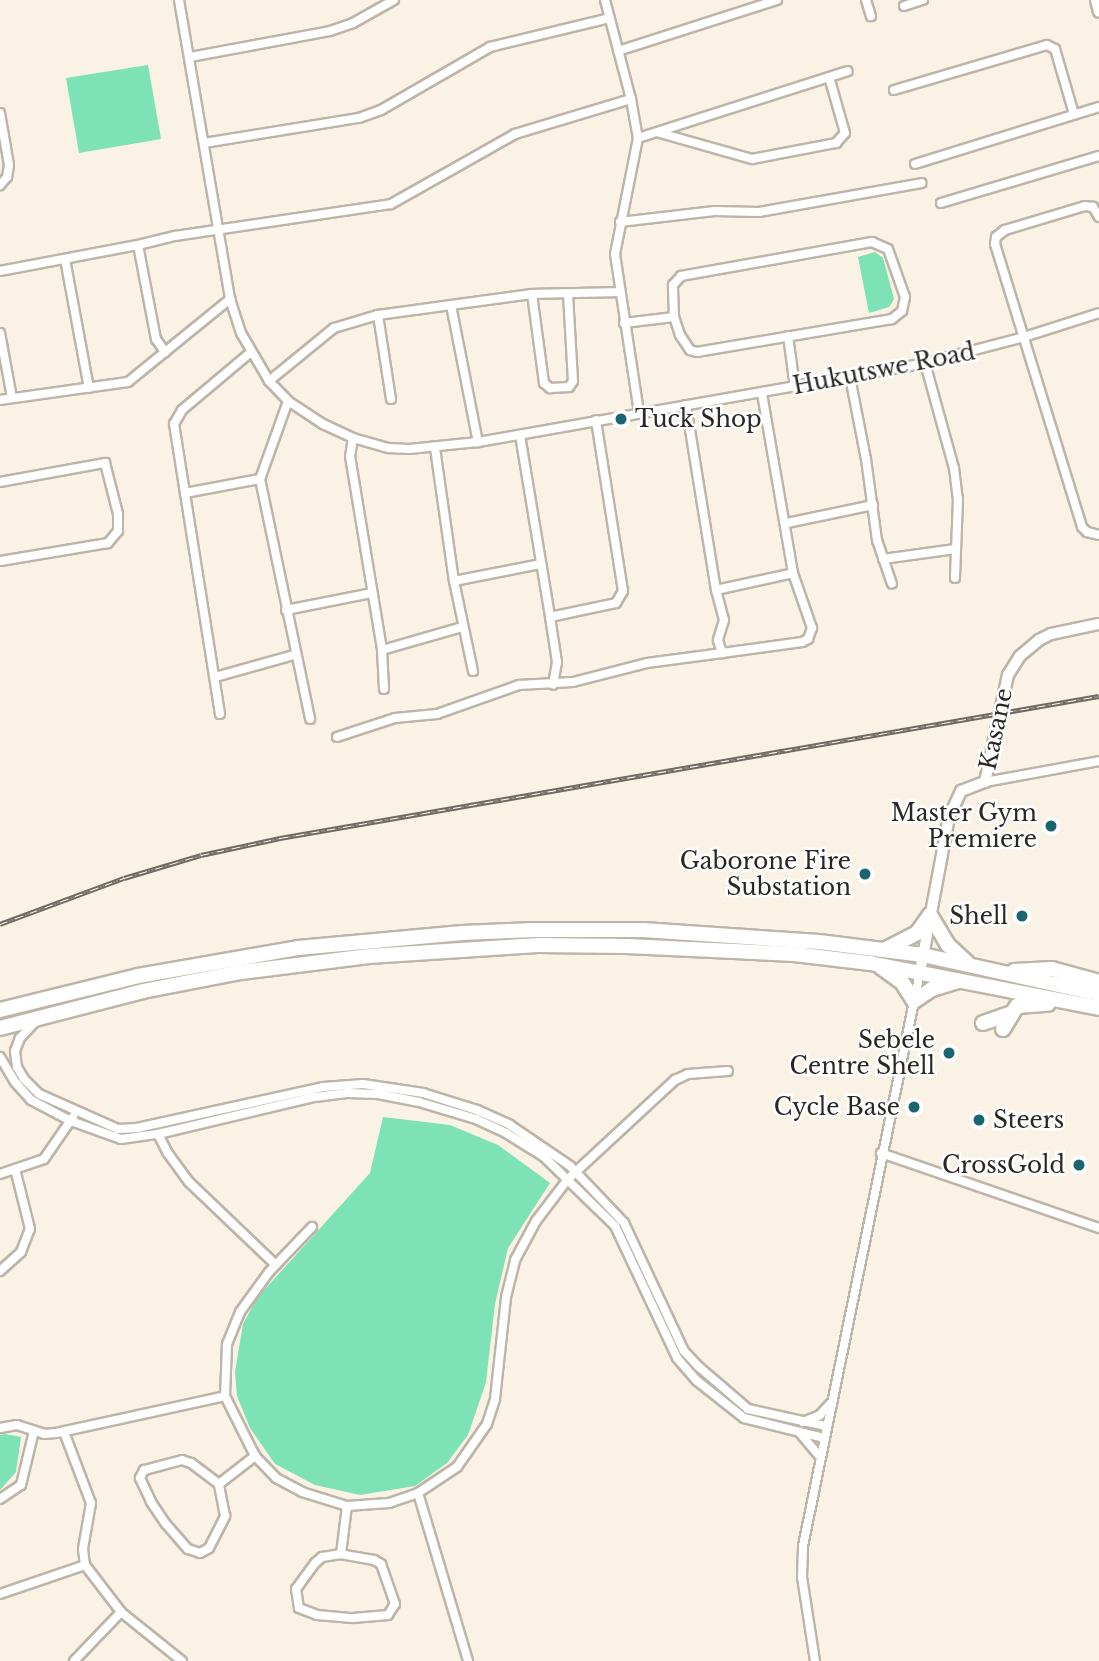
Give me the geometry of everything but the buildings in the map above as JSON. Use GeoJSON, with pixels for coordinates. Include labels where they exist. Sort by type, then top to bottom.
{"type":"FeatureCollection","features":[{"type":"Feature","properties":{"kind":"highway"},"geometry":{"type":"LineString","coordinates":[[884,950],[917,933],[930,915],[948,945],[968,964]]}},
{"type":"Feature","properties":{"kind":"highway"},"geometry":{"type":"LineString","coordinates":[[0,1010],[138,976],[312,947],[462,933],[643,930],[754,935],[923,955],[1099,994]]}},
{"type":"Feature","properties":{"kind":"highway"},"geometry":{"type":"LineString","coordinates":[[0,1028],[142,991],[241,972],[455,949],[638,946],[794,954],[870,963],[1099,1008]]}},
{"type":"Feature","properties":{"kind":"highway"},"geometry":{"type":"LineString","coordinates":[[870,963],[902,982],[914,1001],[932,989],[961,980]]}},
{"type":"Feature","properties":{"kind":"highway"},"geometry":{"type":"LineString","coordinates":[[1002,972],[1039,968],[1099,982]]}},
{"type":"Feature","properties":{"kind":"highway"},"geometry":{"type":"LineString","coordinates":[[1003,1029],[1017,1006],[1035,1004],[1099,1008]]}},
{"type":"Feature","properties":{"kind":"highway"},"geometry":{"type":"LineString","coordinates":[[983,1023],[1012,1013]]}},
{"type":"Feature","properties":{"kind":"street","name":"Hukutswe Road"},"geometry":{"type":"LineString","coordinates":[[179,0],[230,299],[250,352],[269,380],[288,401],[323,424],[353,438],[389,448],[435,448],[520,435],[925,363],[1024,337],[1099,313]]}},
{"type":"Feature","properties":{"kind":"street"},"geometry":{"type":"LineString","coordinates":[[190,57],[330,31],[354,23],[394,0]]}},
{"type":"Feature","properties":{"kind":"street"},"geometry":{"type":"LineString","coordinates":[[605,0],[631,99],[638,138],[615,254],[639,412]]}},
{"type":"Feature","properties":{"kind":"street"},"geometry":{"type":"LineString","coordinates":[[618,51],[777,0]]}},
{"type":"Feature","properties":{"kind":"street"},"geometry":{"type":"LineString","coordinates":[[866,0],[871,16]]}},
{"type":"Feature","properties":{"kind":"street"},"geometry":{"type":"LineString","coordinates":[[904,6],[923,0]]}},
{"type":"Feature","properties":{"kind":"street"},"geometry":{"type":"LineString","coordinates":[[1096,0],[1099,12]]}},
{"type":"Feature","properties":{"kind":"street"},"geometry":{"type":"LineString","coordinates":[[204,143],[359,118],[381,110],[490,47],[610,18]]}},
{"type":"Feature","properties":{"kind":"street"},"geometry":{"type":"LineString","coordinates":[[894,90],[1047,45],[1055,49],[1074,114]]}},
{"type":"Feature","properties":{"kind":"street"},"geometry":{"type":"LineString","coordinates":[[638,138],[848,71]]}},
{"type":"Feature","properties":{"kind":"street"},"geometry":{"type":"LineString","coordinates":[[660,133],[752,159],[836,143],[845,133],[829,77]]}},
{"type":"Feature","properties":{"kind":"street"},"geometry":{"type":"LineString","coordinates":[[0,271],[175,236],[218,232],[391,204],[515,134],[631,99]]}},
{"type":"Feature","properties":{"kind":"street"},"geometry":{"type":"LineString","coordinates":[[915,164],[1099,107]]}},
{"type":"Feature","properties":{"kind":"street"},"geometry":{"type":"LineString","coordinates":[[0,113],[9,165],[7,177],[0,185]]}},
{"type":"Feature","properties":{"kind":"street"},"geometry":{"type":"LineString","coordinates":[[941,202],[1099,156]]}},
{"type":"Feature","properties":{"kind":"street"},"geometry":{"type":"LineString","coordinates":[[620,222],[706,211],[745,213],[781,209],[921,183]]}},
{"type":"Feature","properties":{"kind":"street"},"geometry":{"type":"LineString","coordinates":[[1099,217],[1093,207],[1085,206],[1005,230],[996,237],[995,244],[1082,527],[1087,533],[1099,535]]}},
{"type":"Feature","properties":{"kind":"street"},"geometry":{"type":"LineString","coordinates":[[872,242],[888,249],[905,297],[898,316],[697,352],[685,345],[674,317],[673,285],[681,276],[872,242]]}},
{"type":"Feature","properties":{"kind":"street"},"geometry":{"type":"LineString","coordinates":[[138,245],[156,339],[165,352]]}},
{"type":"Feature","properties":{"kind":"street"},"geometry":{"type":"LineString","coordinates":[[65,259],[89,388]]}},
{"type":"Feature","properties":{"kind":"street"},"geometry":{"type":"LineString","coordinates":[[269,380],[334,328],[378,315],[532,294],[619,292]]}},
{"type":"Feature","properties":{"kind":"street"},"geometry":{"type":"LineString","coordinates":[[532,294],[544,383],[550,388],[569,387],[573,381],[568,293]]}},
{"type":"Feature","properties":{"kind":"street"},"geometry":{"type":"LineString","coordinates":[[0,400],[128,382],[230,299]]}},
{"type":"Feature","properties":{"kind":"street"},"geometry":{"type":"LineString","coordinates":[[451,305],[478,442]]}},
{"type":"Feature","properties":{"kind":"street"},"geometry":{"type":"LineString","coordinates":[[378,315],[391,399]]}},
{"type":"Feature","properties":{"kind":"street"},"geometry":{"type":"LineString","coordinates":[[624,323],[674,317]]}},
{"type":"Feature","properties":{"kind":"street"},"geometry":{"type":"LineString","coordinates":[[0,333],[12,398]]}},
{"type":"Feature","properties":{"kind":"street"},"geometry":{"type":"LineString","coordinates":[[788,336],[795,387]]}},
{"type":"Feature","properties":{"kind":"street"},"geometry":{"type":"LineString","coordinates":[[219,714],[174,437],[177,417],[250,352]]}},
{"type":"Feature","properties":{"kind":"street"},"geometry":{"type":"LineString","coordinates":[[925,363],[954,468],[958,499],[955,578]]}},
{"type":"Feature","properties":{"kind":"street"},"geometry":{"type":"LineString","coordinates":[[850,377],[883,559],[891,584]]}},
{"type":"Feature","properties":{"kind":"street"},"geometry":{"type":"LineString","coordinates":[[337,737],[396,718],[437,714],[519,685],[553,685],[647,663],[808,639],[812,633],[811,624],[793,573],[787,523],[762,393]]}},
{"type":"Feature","properties":{"kind":"street"},"geometry":{"type":"LineString","coordinates":[[288,401],[260,480],[294,655],[310,719]]}},
{"type":"Feature","properties":{"kind":"street"},"geometry":{"type":"LineString","coordinates":[[686,405],[716,590],[724,620],[718,640],[722,653]]}},
{"type":"Feature","properties":{"kind":"street"},"geometry":{"type":"LineString","coordinates":[[550,617],[616,603],[623,591],[596,420]]}},
{"type":"Feature","properties":{"kind":"street"},"geometry":{"type":"LineString","coordinates":[[520,435],[557,662],[553,685]]}},
{"type":"Feature","properties":{"kind":"street"},"geometry":{"type":"LineString","coordinates":[[353,438],[351,464],[382,650],[384,689]]}},
{"type":"Feature","properties":{"kind":"street"},"geometry":{"type":"LineString","coordinates":[[435,448],[454,581],[473,671]]}},
{"type":"Feature","properties":{"kind":"street"},"geometry":{"type":"LineString","coordinates":[[0,482],[105,463],[118,514],[118,531],[108,543],[0,561]]}},
{"type":"Feature","properties":{"kind":"street"},"geometry":{"type":"LineString","coordinates":[[185,494],[260,480]]}},
{"type":"Feature","properties":{"kind":"street"},"geometry":{"type":"LineString","coordinates":[[787,523],[873,505]]}},
{"type":"Feature","properties":{"kind":"street"},"geometry":{"type":"LineString","coordinates":[[883,559],[956,549]]}},
{"type":"Feature","properties":{"kind":"street"},"geometry":{"type":"LineString","coordinates":[[454,581],[541,565]]}},
{"type":"Feature","properties":{"kind":"street"},"geometry":{"type":"LineString","coordinates":[[716,590],[793,573]]}},
{"type":"Feature","properties":{"kind":"street"},"geometry":{"type":"LineString","coordinates":[[286,610],[372,593]]}},
{"type":"Feature","properties":{"kind":"street","name":"Kasane"},"geometry":{"type":"LineString","coordinates":[[920,972],[953,806],[968,786],[985,782],[1004,685],[1013,666],[1030,646],[1051,634],[1099,624]]}},
{"type":"Feature","properties":{"kind":"street"},"geometry":{"type":"LineString","coordinates":[[382,650],[462,626]]}},
{"type":"Feature","properties":{"kind":"street"},"geometry":{"type":"LineString","coordinates":[[215,677],[294,655]]}},
{"type":"Feature","properties":{"kind":"street"},"geometry":{"type":"LineString","coordinates":[[985,782],[1099,761]]}},
{"type":"Feature","properties":{"kind":"street"},"geometry":{"type":"LineString","coordinates":[[815,1661],[802,1565],[820,1457],[920,972]]}},
{"type":"Feature","properties":{"kind":"street"},"geometry":{"type":"LineString","coordinates":[[41,1016],[20,1038],[15,1051],[17,1067],[32,1088],[110,1126],[126,1129],[323,1087],[382,1084],[423,1093],[495,1118],[525,1134],[576,1171],[630,1232],[690,1358],[748,1409],[827,1426]]}},
{"type":"Feature","properties":{"kind":"street"},"geometry":{"type":"LineString","coordinates":[[0,1057],[15,1082],[31,1100],[71,1121],[121,1139],[158,1134],[315,1097],[378,1094],[476,1119],[525,1143],[568,1179],[622,1235],[677,1358],[686,1369],[744,1418],[824,1438]]}},
{"type":"Feature","properties":{"kind":"street"},"geometry":{"type":"LineString","coordinates":[[312,1227],[249,1297],[233,1326],[225,1359],[225,1396],[255,1456],[276,1478],[302,1492],[347,1506],[389,1503],[418,1493],[457,1467],[487,1424],[495,1399],[506,1297],[515,1260],[536,1221],[568,1179],[675,1080],[688,1074],[729,1071]]}},
{"type":"Feature","properties":{"kind":"street"},"geometry":{"type":"LineString","coordinates":[[0,1174],[44,1158],[76,1111]]}},
{"type":"Feature","properties":{"kind":"street"},"geometry":{"type":"LineString","coordinates":[[158,1134],[172,1160],[189,1182],[276,1265]]}},
{"type":"Feature","properties":{"kind":"street"},"geometry":{"type":"LineString","coordinates":[[881,1153],[1099,1228]]}},
{"type":"Feature","properties":{"kind":"street"},"geometry":{"type":"LineString","coordinates":[[0,1271],[21,1252],[30,1229],[15,1169]]}},
{"type":"Feature","properties":{"kind":"street"},"geometry":{"type":"LineString","coordinates":[[0,1428],[17,1425],[34,1431],[64,1432],[225,1396]]}},
{"type":"Feature","properties":{"kind":"street"},"geometry":{"type":"LineString","coordinates":[[800,1422],[820,1415],[832,1402]]}},
{"type":"Feature","properties":{"kind":"street"},"geometry":{"type":"LineString","coordinates":[[0,1499],[21,1485],[34,1431]]}},
{"type":"Feature","properties":{"kind":"street"},"geometry":{"type":"LineString","coordinates":[[796,1431],[808,1440],[820,1457]]}},
{"type":"Feature","properties":{"kind":"street"},"geometry":{"type":"LineString","coordinates":[[64,1432],[91,1503],[83,1549],[85,1565],[121,1612],[171,1655],[182,1661]]}},
{"type":"Feature","properties":{"kind":"street"},"geometry":{"type":"LineString","coordinates":[[219,1485],[255,1456]]}},
{"type":"Feature","properties":{"kind":"street"},"geometry":{"type":"LineString","coordinates":[[182,1460],[191,1463],[219,1485],[225,1516],[209,1548],[200,1553],[188,1549],[166,1524],[150,1502],[140,1478],[144,1470],[182,1460]]}},
{"type":"Feature","properties":{"kind":"street"},"geometry":{"type":"LineString","coordinates":[[418,1493],[468,1661]]}},
{"type":"Feature","properties":{"kind":"street"},"geometry":{"type":"LineString","coordinates":[[341,1554],[347,1506]]}},
{"type":"Feature","properties":{"kind":"street"},"geometry":{"type":"LineString","coordinates":[[341,1554],[374,1560],[380,1564],[396,1604],[388,1615],[353,1618],[317,1615],[299,1608],[296,1589],[314,1563],[322,1557],[341,1554]]}},
{"type":"Feature","properties":{"kind":"street"},"geometry":{"type":"LineString","coordinates":[[0,1594],[85,1565]]}},
{"type":"Feature","properties":{"kind":"street"},"geometry":{"type":"LineString","coordinates":[[74,1661],[121,1612]]}},
{"type":"Feature","properties":{"kind":"green space"},"geometry":{"type":"Polygon","coordinates":[[[148,65],[161,139],[79,153],[66,78],[148,65]]]}},
{"type":"Feature","properties":{"kind":"green space"},"geometry":{"type":"Polygon","coordinates":[[[875,252],[883,258],[894,299],[889,307],[869,313],[858,257],[875,252]]]}},
{"type":"Feature","properties":{"kind":"green space"},"geometry":{"type":"Polygon","coordinates":[[[383,1117],[450,1125],[498,1145],[550,1183],[508,1248],[495,1304],[486,1382],[468,1435],[447,1463],[415,1486],[360,1495],[315,1485],[275,1464],[250,1428],[237,1396],[235,1372],[243,1324],[257,1298],[370,1173],[383,1117]]]}},
{"type":"Feature","properties":{"kind":"green space"},"geometry":{"type":"Polygon","coordinates":[[[0,1435],[21,1437],[16,1472],[0,1490],[0,1435]]]}},
{"type":"Feature","properties":{"kind":"railway"},"geometry":{"type":"LineString","coordinates":[[0,924],[124,878],[201,855],[280,838],[1099,696]]}},
{"type":"Feature","properties":{"kind":"place","name":"Tuck Shop"},"geometry":{"type":"Point","coordinates":[621,419]}},
{"type":"Feature","properties":{"kind":"place","name":"Master Gym Premiere"},"geometry":{"type":"Point","coordinates":[1051,826]}},
{"type":"Feature","properties":{"kind":"place","name":"Gaborone Fire Substation"},"geometry":{"type":"Point","coordinates":[865,874]}},
{"type":"Feature","properties":{"kind":"place","name":"Shell"},"geometry":{"type":"Point","coordinates":[1022,916]}},
{"type":"Feature","properties":{"kind":"place","name":"Sebele Centre Shell"},"geometry":{"type":"Point","coordinates":[949,1053]}},
{"type":"Feature","properties":{"kind":"place","name":"Cycle Base"},"geometry":{"type":"Point","coordinates":[914,1107]}},
{"type":"Feature","properties":{"kind":"place","name":"Steers"},"geometry":{"type":"Point","coordinates":[979,1120]}},
{"type":"Feature","properties":{"kind":"place","name":"CrossGold"},"geometry":{"type":"Point","coordinates":[1079,1165]}}]}
